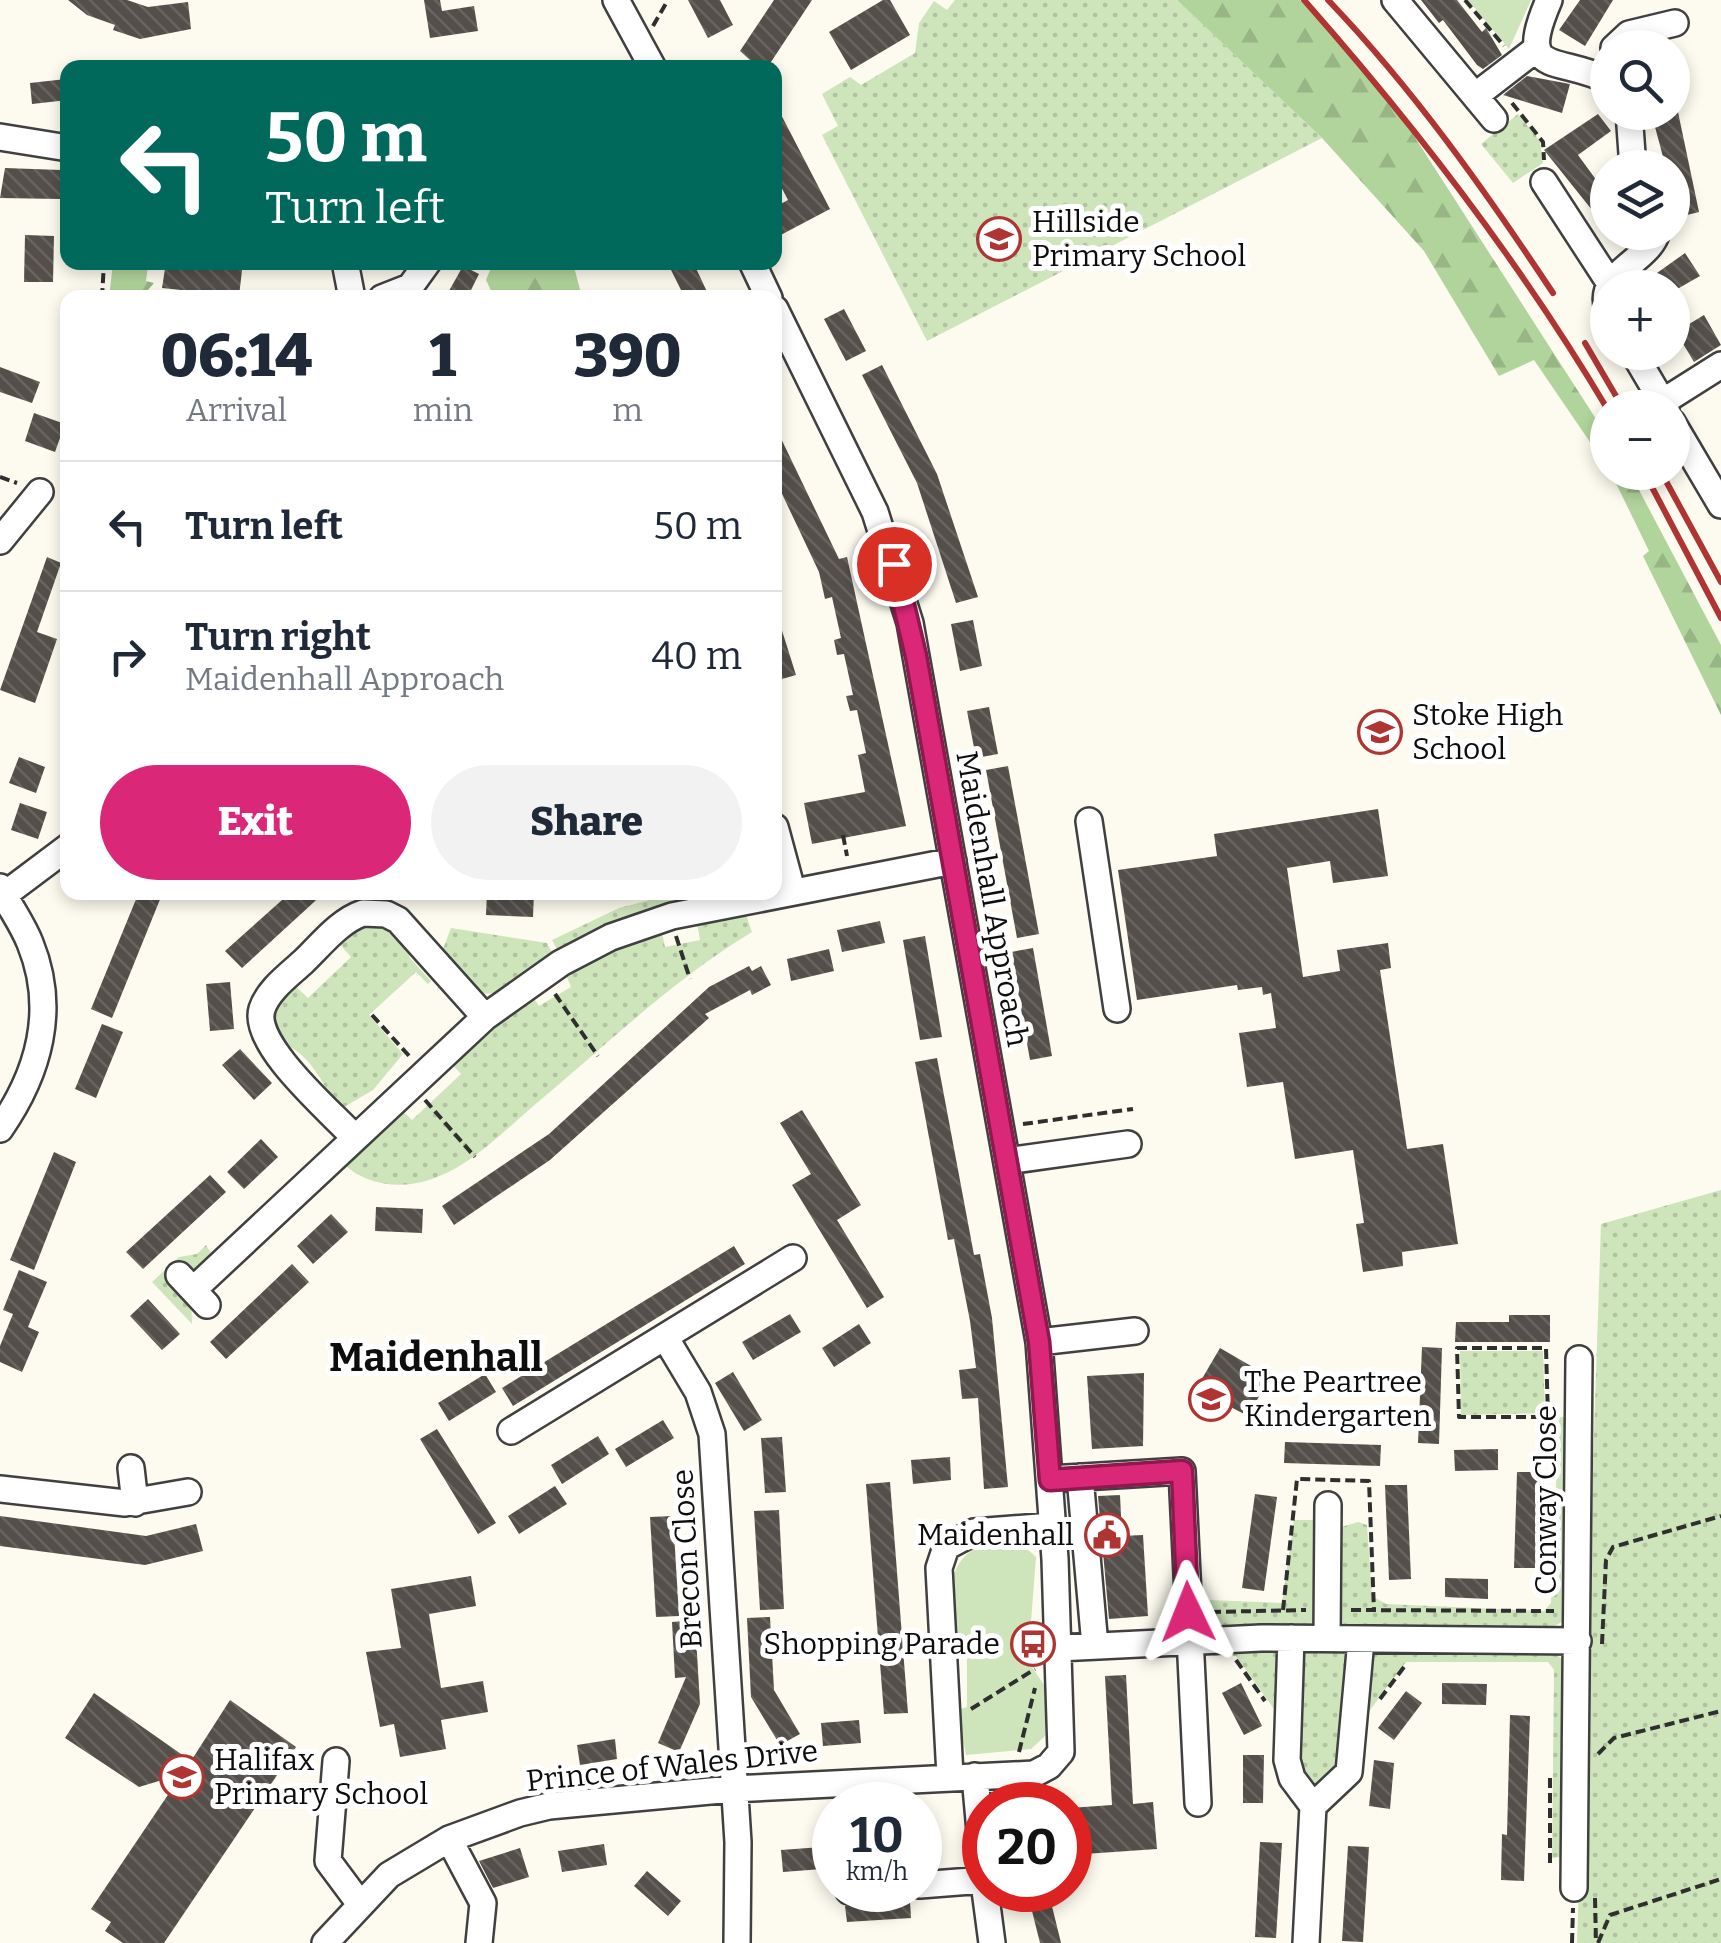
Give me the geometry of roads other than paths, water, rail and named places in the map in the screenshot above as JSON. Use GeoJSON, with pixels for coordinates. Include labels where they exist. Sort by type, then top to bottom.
{"type":"FeatureCollection","features":[{"type":"Feature","properties":{"kind":"street"},"geometry":{"type":"LineString","coordinates":[[616,0],[649,60]]}},
{"type":"Feature","properties":{"kind":"street"},"geometry":{"type":"LineString","coordinates":[[1395,0],[1480,92],[1494,119]]}},
{"type":"Feature","properties":{"kind":"street"},"geometry":{"type":"LineString","coordinates":[[1549,0],[1534,35],[1536,50],[1549,62],[1590,68]]}},
{"type":"Feature","properties":{"kind":"street"},"geometry":{"type":"LineString","coordinates":[[1646,30],[1675,23]]}},
{"type":"Feature","properties":{"kind":"street"},"geometry":{"type":"LineString","coordinates":[[1480,92],[1536,50]]}},
{"type":"Feature","properties":{"kind":"street"},"geometry":{"type":"LineString","coordinates":[[0,137],[60,147]]}},
{"type":"Feature","properties":{"kind":"street"},"geometry":{"type":"LineString","coordinates":[[1544,182],[1600,270]]}},
{"type":"Feature","properties":{"kind":"street"},"geometry":{"type":"LineString","coordinates":[[1624,270],[1643,250]]}},
{"type":"Feature","properties":{"kind":"street"},"geometry":{"type":"LineString","coordinates":[[402,290],[410,287],[422,270]]}},
{"type":"Feature","properties":{"kind":"street","name":"Maidenhall Approach"},"geometry":{"type":"LineString","coordinates":[[782,324],[887,541],[910,623],[1039,1342],[1050,1480],[1061,1752],[1049,1766],[1016,1776]]}},
{"type":"Feature","properties":{"kind":"street"},"geometry":{"type":"LineString","coordinates":[[1690,393],[1721,365]]}},
{"type":"Feature","properties":{"kind":"street"},"geometry":{"type":"LineString","coordinates":[[1690,454],[1721,506]]}},
{"type":"Feature","properties":{"kind":"street"},"geometry":{"type":"LineString","coordinates":[[0,541],[40,492]]}},
{"type":"Feature","properties":{"kind":"street"},"geometry":{"type":"LineString","coordinates":[[1089,821],[1117,1010]]}},
{"type":"Feature","properties":{"kind":"street"},"geometry":{"type":"LineString","coordinates":[[0,1129],[27,1084],[44,1020],[30,942],[2,891],[60,851]]}},
{"type":"Feature","properties":{"kind":"street"},"geometry":{"type":"LineString","coordinates":[[782,853],[792,890]]}},
{"type":"Feature","properties":{"kind":"street"},"geometry":{"type":"LineString","coordinates":[[782,892],[952,861]]}},
{"type":"Feature","properties":{"kind":"street"},"geometry":{"type":"LineString","coordinates":[[193,1290],[484,1017],[542,974],[611,938],[672,916],[746,900]]}},
{"type":"Feature","properties":{"kind":"street"},"geometry":{"type":"LineString","coordinates":[[354,1137],[267,1043],[260,1022],[268,996],[335,931],[363,913],[394,917],[484,1017]]}},
{"type":"Feature","properties":{"kind":"street"},"geometry":{"type":"LineString","coordinates":[[1006,1162],[1128,1144]]}},
{"type":"Feature","properties":{"kind":"street"},"geometry":{"type":"LineString","coordinates":[[511,1431],[793,1258]]}},
{"type":"Feature","properties":{"kind":"street"},"geometry":{"type":"LineString","coordinates":[[1039,1342],[1134,1331]]}},
{"type":"Feature","properties":{"kind":"street","name":"Brecon Close"},"geometry":{"type":"LineString","coordinates":[[665,1337],[698,1392],[712,1434],[738,1842],[737,1943]]}},
{"type":"Feature","properties":{"kind":"street","name":"Conway Close"},"geometry":{"type":"LineString","coordinates":[[1579,1359],[1590,1643],[1584,1889]]}},
{"type":"Feature","properties":{"kind":"street"},"geometry":{"type":"LineString","coordinates":[[131,1468],[135,1503]]}},
{"type":"Feature","properties":{"kind":"street"},"geometry":{"type":"LineString","coordinates":[[1050,1480],[1182,1471],[1198,1803]]}},
{"type":"Feature","properties":{"kind":"street"},"geometry":{"type":"LineString","coordinates":[[1080,1477],[1095,1646]]}},
{"type":"Feature","properties":{"kind":"street"},"geometry":{"type":"LineString","coordinates":[[0,1489],[135,1503],[188,1492]]}},
{"type":"Feature","properties":{"kind":"street"},"geometry":{"type":"LineString","coordinates":[[1327,1638],[1328,1505]]}},
{"type":"Feature","properties":{"kind":"street"},"geometry":{"type":"LineString","coordinates":[[964,1782],[946,1724],[939,1568],[946,1547],[956,1538],[974,1532],[1052,1526]]}},
{"type":"Feature","properties":{"kind":"street"},"geometry":{"type":"LineString","coordinates":[[1058,1648],[1095,1646],[1191,1652],[1291,1638],[1590,1643]]}},
{"type":"Feature","properties":{"kind":"street"},"geometry":{"type":"LineString","coordinates":[[1291,1638],[1288,1732],[1292,1778],[1313,1806],[1306,1943]]}},
{"type":"Feature","properties":{"kind":"street"},"geometry":{"type":"LineString","coordinates":[[1313,1806],[1349,1772],[1361,1640]]}},
{"type":"Feature","properties":{"kind":"street"},"geometry":{"type":"LineString","coordinates":[[336,1761],[328,1861],[360,1904]]}},
{"type":"Feature","properties":{"kind":"street","name":"Prince of Wales Drive"},"geometry":{"type":"LineString","coordinates":[[325,1943],[388,1875],[449,1839],[496,1819],[549,1806],[732,1789],[1016,1776]]}},
{"type":"Feature","properties":{"kind":"street"},"geometry":{"type":"LineString","coordinates":[[449,1839],[483,1903],[479,1943]]}},
{"type":"Feature","properties":{"kind":"street"},"geometry":{"type":"LineString","coordinates":[[988,1912],[992,1943]]}},
{"type":"Feature","properties":{"kind":"railway"},"geometry":{"type":"LineString","coordinates":[[1304,0],[1466,198],[1596,390]]}},
{"type":"Feature","properties":{"kind":"railway"},"geometry":{"type":"LineString","coordinates":[[1328,0],[1447,141],[1553,293]]}},
{"type":"Feature","properties":{"kind":"railway"},"geometry":{"type":"LineString","coordinates":[[1585,343],[1612,390]]}},
{"type":"Feature","properties":{"kind":"railway"},"geometry":{"type":"LineString","coordinates":[[1653,490],[1721,618]]}},
{"type":"Feature","properties":{"kind":"railway"},"geometry":{"type":"LineString","coordinates":[[1671,490],[1721,582]]}},
{"type":"Feature","properties":{"kind":"place","name":"Hillside Primary School"},"geometry":{"type":"Point","coordinates":[999,239]}},
{"type":"Feature","properties":{"kind":"place","name":"Stoke High School"},"geometry":{"type":"Point","coordinates":[1380,732]}},
{"type":"Feature","properties":{"kind":"place","name":"The Peartree Kindergarten"},"geometry":{"type":"Point","coordinates":[1211,1399]}},
{"type":"Feature","properties":{"kind":"place","name":"Maidenhall"},"geometry":{"type":"Point","coordinates":[1107,1535]}},
{"type":"Feature","properties":{"kind":"place","name":"Shopping Parade"},"geometry":{"type":"Point","coordinates":[1033,1644]}},
{"type":"Feature","properties":{"kind":"place","name":"Halifax Primary School"},"geometry":{"type":"Point","coordinates":[182,1777]}},
{"type":"Feature","properties":{"kind":"district","name":"Maidenhall"},"geometry":{"type":"Point","coordinates":[436,1357]}}]}
